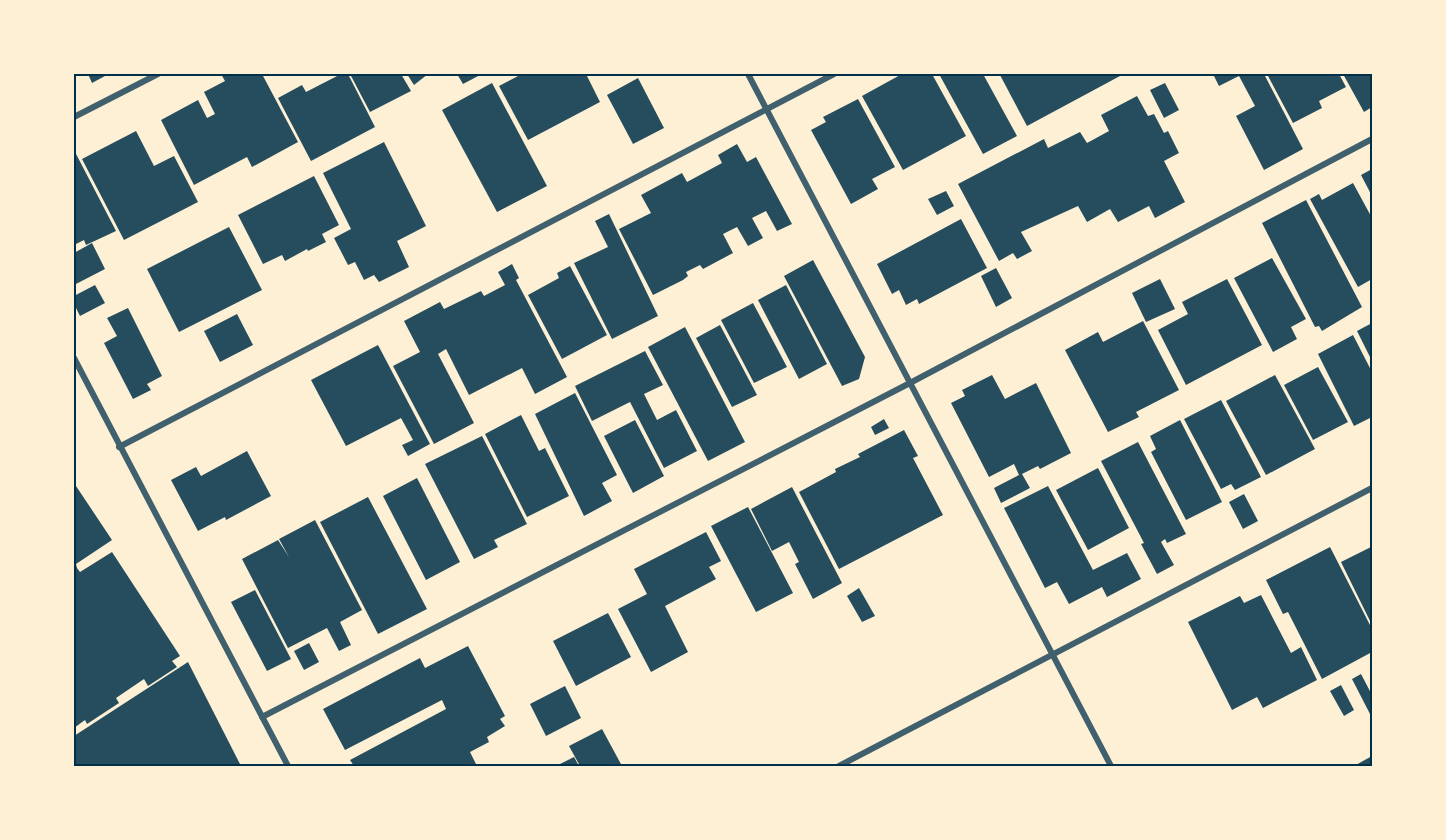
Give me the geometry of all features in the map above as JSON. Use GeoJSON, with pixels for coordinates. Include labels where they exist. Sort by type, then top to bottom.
{"type":"FeatureCollection","features":[{"type":"Feature","properties":{"kind":"street"},"geometry":{"type":"LineString","coordinates":[[74,117],[158,74]]}},
{"type":"Feature","properties":{"kind":"street"},"geometry":{"type":"LineString","coordinates":[[748,74],[1111,766]]}},
{"type":"Feature","properties":{"kind":"street"},"geometry":{"type":"LineString","coordinates":[[119,447],[834,74]]}},
{"type":"Feature","properties":{"kind":"street"},"geometry":{"type":"LineString","coordinates":[[262,717],[910,383],[1372,139]]}},
{"type":"Feature","properties":{"kind":"street"},"geometry":{"type":"LineString","coordinates":[[74,358],[288,766]]}},
{"type":"Feature","properties":{"kind":"street"},"geometry":{"type":"LineString","coordinates":[[839,766],[1372,489]]}},
{"type":"Feature","properties":{"kind":"building"},"geometry":{"type":"Polygon","coordinates":[[[88,74],[104,74],[105,76],[92,83],[88,74]]]}},
{"type":"Feature","properties":{"kind":"building"},"geometry":{"type":"Polygon","coordinates":[[[221,74],[262,74],[298,142],[252,167],[247,157],[194,185],[161,120],[198,100],[207,118],[215,114],[204,92],[225,81],[221,74]]]}},
{"type":"Feature","properties":{"kind":"building"},"geometry":{"type":"Polygon","coordinates":[[[341,74],[348,74],[375,127],[311,161],[278,98],[302,85],[306,92],[341,74]]]}},
{"type":"Feature","properties":{"kind":"building"},"geometry":{"type":"Polygon","coordinates":[[[350,74],[401,74],[411,91],[370,112],[350,74]]]}},
{"type":"Feature","properties":{"kind":"building"},"geometry":{"type":"Polygon","coordinates":[[[407,74],[428,74],[414,85],[407,74]]]}},
{"type":"Feature","properties":{"kind":"building"},"geometry":{"type":"Polygon","coordinates":[[[457,74],[482,74],[463,84],[457,74]]]}},
{"type":"Feature","properties":{"kind":"building"},"geometry":{"type":"Polygon","coordinates":[[[522,74],[586,74],[600,102],[528,140],[499,86],[522,74]]]}},
{"type":"Feature","properties":{"kind":"building"},"geometry":{"type":"Polygon","coordinates":[[[902,74],[932,74],[966,136],[903,170],[862,96],[902,74]]]}},
{"type":"Feature","properties":{"kind":"building"},"geometry":{"type":"Polygon","coordinates":[[[939,74],[983,74],[1017,136],[983,154],[939,74]]]}},
{"type":"Feature","properties":{"kind":"building"},"geometry":{"type":"Polygon","coordinates":[[[1119,74],[1120,76],[1027,126],[1000,75],[1119,74]]]}},
{"type":"Feature","properties":{"kind":"building"},"geometry":{"type":"Polygon","coordinates":[[[1213,74],[1264,74],[1303,149],[1264,170],[1236,116],[1255,106],[1239,76],[1219,86],[1213,74]]]}},
{"type":"Feature","properties":{"kind":"building"},"geometry":{"type":"Polygon","coordinates":[[[1267,74],[1339,74],[1346,87],[1319,101],[1322,108],[1293,123],[1267,74]]]}},
{"type":"Feature","properties":{"kind":"building"},"geometry":{"type":"Polygon","coordinates":[[[1343,74],[1372,74],[1372,107],[1364,112],[1343,74]]]}},
{"type":"Feature","properties":{"kind":"building"},"geometry":{"type":"Polygon","coordinates":[[[638,78],[664,128],[633,144],[607,95],[638,78]]]}},
{"type":"Feature","properties":{"kind":"building"},"geometry":{"type":"Polygon","coordinates":[[[492,83],[547,186],[497,212],[442,110],[492,83]]]}},
{"type":"Feature","properties":{"kind":"building"},"geometry":{"type":"Polygon","coordinates":[[[1165,83],[1179,110],[1164,118],[1150,90],[1165,83]]]}},
{"type":"Feature","properties":{"kind":"building"},"geometry":{"type":"Polygon","coordinates":[[[1137,96],[1148,116],[1154,114],[1164,133],[1168,131],[1179,153],[1164,161],[1185,202],[1155,218],[1149,206],[1118,222],[1110,209],[1087,222],[1078,206],[1021,232],[1032,251],[1017,259],[1013,253],[999,261],[958,184],[1044,139],[1048,148],[1080,132],[1087,143],[1109,131],[1101,115],[1137,96]]]}},
{"type":"Feature","properties":{"kind":"building"},"geometry":{"type":"Polygon","coordinates":[[[858,99],[895,167],[872,179],[878,189],[851,204],[811,130],[826,122],[823,117],[858,99]]]}},
{"type":"Feature","properties":{"kind":"building"},"geometry":{"type":"Polygon","coordinates":[[[136,131],[154,166],[174,156],[198,202],[124,240],[82,159],[136,131]]]}},
{"type":"Feature","properties":{"kind":"building"},"geometry":{"type":"Polygon","coordinates":[[[384,142],[426,226],[397,241],[409,267],[379,282],[374,275],[364,280],[355,262],[348,265],[334,238],[351,229],[323,173],[384,142]]]}},
{"type":"Feature","properties":{"kind":"building"},"geometry":{"type":"Polygon","coordinates":[[[737,144],[747,162],[756,157],[792,224],[777,231],[766,211],[752,218],[763,238],[748,246],[737,227],[723,234],[733,253],[703,269],[700,265],[686,272],[688,276],[683,280],[653,295],[619,229],[651,213],[641,195],[682,173],[687,182],[722,163],[718,155],[737,144]]]}},
{"type":"Feature","properties":{"kind":"building"},"geometry":{"type":"Polygon","coordinates":[[[74,150],[116,231],[86,245],[84,240],[74,245],[74,150]]]}},
{"type":"Feature","properties":{"kind":"building"},"geometry":{"type":"Polygon","coordinates":[[[1372,169],[1372,196],[1361,175],[1372,169]]]}},
{"type":"Feature","properties":{"kind":"building"},"geometry":{"type":"Polygon","coordinates":[[[314,176],[339,225],[322,234],[326,242],[285,261],[282,255],[263,264],[238,215],[314,176]]]}},
{"type":"Feature","properties":{"kind":"building"},"geometry":{"type":"Polygon","coordinates":[[[1353,183],[1372,218],[1372,279],[1358,287],[1310,199],[1319,194],[1322,200],[1353,183]]]}},
{"type":"Feature","properties":{"kind":"building"},"geometry":{"type":"Polygon","coordinates":[[[946,191],[954,206],[937,215],[928,199],[946,191]]]}},
{"type":"Feature","properties":{"kind":"building"},"geometry":{"type":"Polygon","coordinates":[[[1306,200],[1362,307],[1322,331],[1319,326],[1315,327],[1262,223],[1306,200]]]}},
{"type":"Feature","properties":{"kind":"building"},"geometry":{"type":"Polygon","coordinates":[[[609,214],[658,316],[612,339],[574,263],[608,247],[595,221],[609,214]]]}},
{"type":"Feature","properties":{"kind":"building"},"geometry":{"type":"Polygon","coordinates":[[[961,219],[987,268],[919,304],[917,299],[906,305],[899,290],[892,294],[877,264],[961,219]]]}},
{"type":"Feature","properties":{"kind":"building"},"geometry":{"type":"Polygon","coordinates":[[[229,227],[262,290],[179,332],[147,269],[229,227]]]}},
{"type":"Feature","properties":{"kind":"building"},"geometry":{"type":"Polygon","coordinates":[[[92,243],[105,269],[74,285],[74,253],[92,243]]]}},
{"type":"Feature","properties":{"kind":"building"},"geometry":{"type":"Polygon","coordinates":[[[1272,258],[1306,319],[1291,327],[1297,339],[1273,352],[1234,278],[1272,258]]]}},
{"type":"Feature","properties":{"kind":"building"},"geometry":{"type":"Polygon","coordinates":[[[813,260],[865,357],[859,379],[842,386],[784,276],[813,260]]]}},
{"type":"Feature","properties":{"kind":"building"},"geometry":{"type":"Polygon","coordinates":[[[512,264],[519,278],[516,280],[567,377],[535,394],[522,368],[469,395],[446,349],[438,354],[474,423],[434,444],[393,366],[420,352],[404,321],[440,302],[444,309],[481,291],[484,296],[505,285],[498,272],[512,264]]]}},
{"type":"Feature","properties":{"kind":"building"},"geometry":{"type":"Polygon","coordinates":[[[570,266],[607,335],[562,359],[528,295],[559,278],[557,273],[570,266]]]}},
{"type":"Feature","properties":{"kind":"building"},"geometry":{"type":"Polygon","coordinates":[[[996,268],[1012,298],[996,307],[981,276],[996,268]]]}},
{"type":"Feature","properties":{"kind":"building"},"geometry":{"type":"Polygon","coordinates":[[[1160,279],[1175,309],[1146,322],[1132,293],[1160,279]]]}},
{"type":"Feature","properties":{"kind":"building"},"geometry":{"type":"Polygon","coordinates":[[[1227,279],[1262,345],[1186,385],[1158,330],[1188,314],[1182,302],[1227,279]]]}},
{"type":"Feature","properties":{"kind":"building"},"geometry":{"type":"Polygon","coordinates":[[[95,285],[105,303],[80,316],[74,304],[74,296],[95,285]]]}},
{"type":"Feature","properties":{"kind":"building"},"geometry":{"type":"Polygon","coordinates":[[[786,285],[827,364],[799,379],[758,300],[786,285]]]}},
{"type":"Feature","properties":{"kind":"building"},"geometry":{"type":"Polygon","coordinates":[[[753,303],[787,367],[754,383],[721,320],[753,303]]]}},
{"type":"Feature","properties":{"kind":"building"},"geometry":{"type":"Polygon","coordinates":[[[128,308],[162,376],[147,384],[151,390],[133,399],[104,343],[117,336],[107,318],[128,308]]]}},
{"type":"Feature","properties":{"kind":"building"},"geometry":{"type":"Polygon","coordinates":[[[237,314],[253,345],[220,362],[204,331],[237,314]]]}},
{"type":"Feature","properties":{"kind":"building"},"geometry":{"type":"Polygon","coordinates":[[[1143,321],[1179,390],[1136,412],[1139,417],[1108,432],[1065,350],[1098,332],[1103,342],[1143,321]]]}},
{"type":"Feature","properties":{"kind":"building"},"geometry":{"type":"Polygon","coordinates":[[[1372,323],[1372,361],[1357,331],[1372,323]]]}},
{"type":"Feature","properties":{"kind":"building"},"geometry":{"type":"Polygon","coordinates":[[[720,325],[757,395],[732,407],[696,338],[720,325]]]}},
{"type":"Feature","properties":{"kind":"building"},"geometry":{"type":"Polygon","coordinates":[[[685,327],[745,442],[708,461],[648,347],[685,327]]]}},
{"type":"Feature","properties":{"kind":"building"},"geometry":{"type":"Polygon","coordinates":[[[1353,335],[1372,372],[1372,417],[1354,426],[1318,354],[1353,335]]]}},
{"type":"Feature","properties":{"kind":"building"},"geometry":{"type":"Polygon","coordinates":[[[378,345],[430,444],[408,456],[402,445],[413,440],[401,418],[346,446],[311,380],[378,345]]]}},
{"type":"Feature","properties":{"kind":"building"},"geometry":{"type":"Polygon","coordinates":[[[645,351],[663,385],[644,394],[657,420],[676,410],[697,451],[664,468],[630,402],[592,421],[575,386],[645,351]]]}},
{"type":"Feature","properties":{"kind":"building"},"geometry":{"type":"Polygon","coordinates":[[[1318,367],[1348,422],[1313,440],[1284,385],[1318,367]]]}},
{"type":"Feature","properties":{"kind":"building"},"geometry":{"type":"Polygon","coordinates":[[[992,375],[1005,399],[1036,383],[1071,453],[1040,469],[1038,466],[1022,474],[1030,488],[1001,503],[994,488],[1019,475],[1014,464],[989,477],[951,403],[965,396],[962,390],[992,375]]]}},
{"type":"Feature","properties":{"kind":"building"},"geometry":{"type":"Polygon","coordinates":[[[1275,375],[1315,449],[1266,475],[1226,401],[1275,375]]]}},
{"type":"Feature","properties":{"kind":"building"},"geometry":{"type":"Polygon","coordinates":[[[575,393],[617,475],[602,483],[612,501],[584,516],[535,414],[575,393]]]}},
{"type":"Feature","properties":{"kind":"building"},"geometry":{"type":"Polygon","coordinates":[[[1221,400],[1261,477],[1235,490],[1231,484],[1221,489],[1184,419],[1221,400]]]}},
{"type":"Feature","properties":{"kind":"building"},"geometry":{"type":"Polygon","coordinates":[[[521,415],[539,451],[545,448],[569,496],[527,517],[485,434],[521,415]]]}},
{"type":"Feature","properties":{"kind":"building"},"geometry":{"type":"Polygon","coordinates":[[[884,419],[889,428],[875,435],[871,427],[884,419]]]}},
{"type":"Feature","properties":{"kind":"building"},"geometry":{"type":"Polygon","coordinates":[[[635,420],[664,476],[633,493],[604,436],[635,420]]]}},
{"type":"Feature","properties":{"kind":"building"},"geometry":{"type":"Polygon","coordinates":[[[1180,420],[1222,502],[1186,520],[1151,452],[1156,449],[1150,436],[1180,420]]]}},
{"type":"Feature","properties":{"kind":"building"},"geometry":{"type":"Polygon","coordinates":[[[904,430],[918,456],[913,458],[943,515],[839,569],[799,492],[836,472],[835,469],[860,457],[858,454],[904,430]]]}},
{"type":"Feature","properties":{"kind":"building"},"geometry":{"type":"Polygon","coordinates":[[[482,436],[527,524],[494,540],[498,547],[474,559],[425,464],[482,436]]]}},
{"type":"Feature","properties":{"kind":"building"},"geometry":{"type":"Polygon","coordinates":[[[1138,442],[1186,534],[1167,543],[1165,539],[1161,542],[1174,565],[1157,574],[1141,544],[1144,543],[1101,461],[1138,442]]]}},
{"type":"Feature","properties":{"kind":"building"},"geometry":{"type":"Polygon","coordinates":[[[247,451],[271,496],[226,520],[225,517],[198,531],[171,480],[196,467],[201,476],[247,451]]]}},
{"type":"Feature","properties":{"kind":"building"},"geometry":{"type":"Polygon","coordinates":[[[1098,468],[1129,528],[1088,550],[1056,490],[1098,468]]]}},
{"type":"Feature","properties":{"kind":"building"},"geometry":{"type":"Polygon","coordinates":[[[417,478],[460,562],[426,580],[383,496],[417,478]]]}},
{"type":"Feature","properties":{"kind":"building"},"geometry":{"type":"Polygon","coordinates":[[[74,483],[112,540],[76,564],[77,568],[80,572],[112,552],[180,656],[172,661],[177,667],[148,686],[144,679],[116,698],[119,703],[87,724],[85,720],[74,728],[74,483]]]}},
{"type":"Feature","properties":{"kind":"building"},"geometry":{"type":"Polygon","coordinates":[[[1048,486],[1093,570],[1127,553],[1141,579],[1107,597],[1102,587],[1069,604],[1057,582],[1045,588],[1004,508],[1048,486]]]}},
{"type":"Feature","properties":{"kind":"building"},"geometry":{"type":"Polygon","coordinates":[[[792,487],[842,583],[813,599],[795,564],[799,562],[789,542],[772,551],[751,509],[792,487]]]}},
{"type":"Feature","properties":{"kind":"building"},"geometry":{"type":"Polygon","coordinates":[[[1244,494],[1258,521],[1243,529],[1229,502],[1244,494]]]}},
{"type":"Feature","properties":{"kind":"building"},"geometry":{"type":"Polygon","coordinates":[[[368,497],[427,609],[378,634],[320,522],[368,497]]]}},
{"type":"Feature","properties":{"kind":"building"},"geometry":{"type":"Polygon","coordinates":[[[748,507],[793,593],[756,612],[711,526],[748,507]]]}},
{"type":"Feature","properties":{"kind":"building"},"geometry":{"type":"Polygon","coordinates":[[[315,520],[362,610],[340,622],[351,645],[339,651],[327,628],[288,648],[242,559],[278,540],[289,557],[279,539],[315,520]]]}},
{"type":"Feature","properties":{"kind":"building"},"geometry":{"type":"Polygon","coordinates":[[[706,532],[721,561],[709,567],[716,579],[665,606],[688,652],[651,672],[618,609],[647,594],[634,569],[706,532]]]}},
{"type":"Feature","properties":{"kind":"building"},"geometry":{"type":"Polygon","coordinates":[[[1330,547],[1372,629],[1372,652],[1322,679],[1288,612],[1283,614],[1266,580],[1330,547]]]}},
{"type":"Feature","properties":{"kind":"building"},"geometry":{"type":"Polygon","coordinates":[[[1371,547],[1372,550],[1372,625],[1341,562],[1371,547]]]}},
{"type":"Feature","properties":{"kind":"building"},"geometry":{"type":"Polygon","coordinates":[[[859,588],[875,616],[862,622],[847,596],[859,588]]]}},
{"type":"Feature","properties":{"kind":"building"},"geometry":{"type":"Polygon","coordinates":[[[255,590],[291,659],[267,671],[231,602],[255,590]]]}},
{"type":"Feature","properties":{"kind":"building"},"geometry":{"type":"Polygon","coordinates":[[[1261,595],[1291,653],[1301,647],[1317,680],[1263,708],[1257,697],[1232,710],[1188,622],[1240,596],[1244,603],[1261,595]]]}},
{"type":"Feature","properties":{"kind":"building"},"geometry":{"type":"Polygon","coordinates":[[[608,613],[631,657],[576,686],[553,641],[608,613]]]}},
{"type":"Feature","properties":{"kind":"building"},"geometry":{"type":"Polygon","coordinates":[[[309,643],[319,662],[304,670],[294,651],[309,643]]]}},
{"type":"Feature","properties":{"kind":"building"},"geometry":{"type":"Polygon","coordinates":[[[468,646],[505,716],[500,719],[505,726],[487,737],[489,742],[470,752],[477,766],[354,766],[350,760],[446,709],[442,700],[345,750],[323,709],[420,658],[425,668],[468,646]]]}},
{"type":"Feature","properties":{"kind":"building"},"geometry":{"type":"Polygon","coordinates":[[[188,662],[241,766],[74,766],[74,736],[188,662]]]}},
{"type":"Feature","properties":{"kind":"building"},"geometry":{"type":"Polygon","coordinates":[[[1361,674],[1372,695],[1370,714],[1352,679],[1361,674]]]}},
{"type":"Feature","properties":{"kind":"building"},"geometry":{"type":"Polygon","coordinates":[[[1341,685],[1354,710],[1344,716],[1330,691],[1341,685]]]}},
{"type":"Feature","properties":{"kind":"building"},"geometry":{"type":"Polygon","coordinates":[[[565,686],[581,718],[546,736],[530,704],[565,686]]]}},
{"type":"Feature","properties":{"kind":"building"},"geometry":{"type":"Polygon","coordinates":[[[602,729],[622,766],[580,766],[569,746],[602,729]]]}},
{"type":"Feature","properties":{"kind":"building"},"geometry":{"type":"Polygon","coordinates":[[[1372,756],[1372,766],[1354,766],[1372,756]]]}},
{"type":"Feature","properties":{"kind":"building"},"geometry":{"type":"Polygon","coordinates":[[[574,757],[579,766],[556,766],[574,757]]]}}]}
